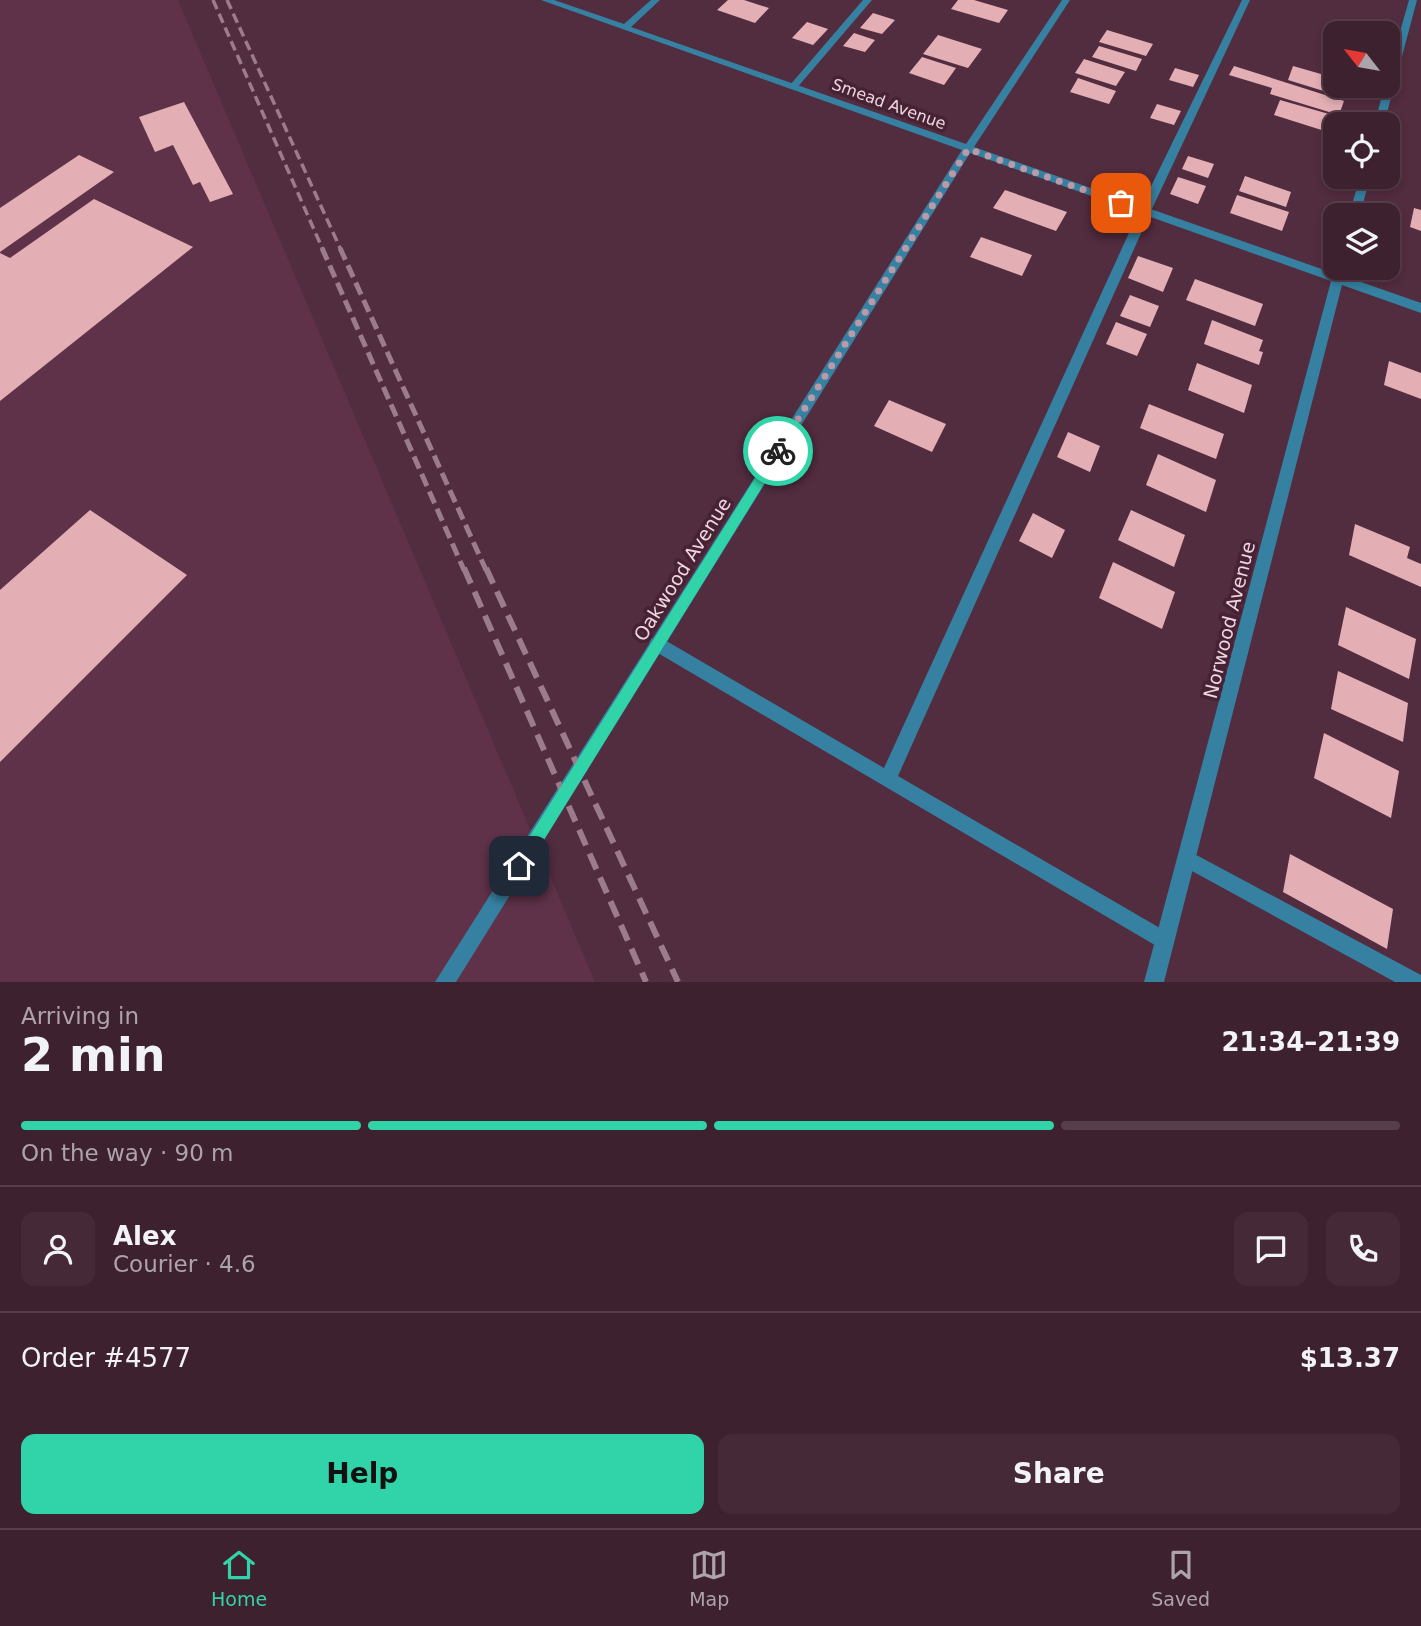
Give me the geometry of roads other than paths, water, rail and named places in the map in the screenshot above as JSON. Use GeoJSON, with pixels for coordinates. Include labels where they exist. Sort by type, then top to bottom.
{"type":"FeatureCollection","features":[{"type":"Feature","properties":{"kind":"street","name":"Smead Avenue"},"geometry":{"type":"LineString","coordinates":[[545,0],[1145,211],[1323,268]]}},
{"type":"Feature","properties":{"kind":"street"},"geometry":{"type":"LineString","coordinates":[[625,29],[656,0]]}},
{"type":"Feature","properties":{"kind":"street"},"geometry":{"type":"LineString","coordinates":[[793,87],[868,0]]}},
{"type":"Feature","properties":{"kind":"street","name":"Oakwood Avenue"},"geometry":{"type":"LineString","coordinates":[[445,982],[968,149],[1066,0]]}},
{"type":"Feature","properties":{"kind":"street"},"geometry":{"type":"LineString","coordinates":[[888,778],[1145,211],[1246,0]]}},
{"type":"Feature","properties":{"kind":"street"},"geometry":{"type":"LineString","coordinates":[[1382,112],[1413,0]]}},
{"type":"Feature","properties":{"kind":"street","name":"Norwood Avenue"},"geometry":{"type":"LineString","coordinates":[[1154,982],[1336,280]]}},
{"type":"Feature","properties":{"kind":"street","name":"Smead Avenue"},"geometry":{"type":"LineString","coordinates":[[1355,280],[1421,308]]}},
{"type":"Feature","properties":{"kind":"street"},"geometry":{"type":"LineString","coordinates":[[657,644],[1165,942]]}},
{"type":"Feature","properties":{"kind":"street"},"geometry":{"type":"LineString","coordinates":[[1187,859],[1414,982]]}},
{"type":"Feature","properties":{"kind":"railway"},"geometry":{"type":"LineString","coordinates":[[213,0],[323,250]]}},
{"type":"Feature","properties":{"kind":"railway"},"geometry":{"type":"LineString","coordinates":[[227,0],[341,250]]}},
{"type":"Feature","properties":{"kind":"railway"},"geometry":{"type":"LineString","coordinates":[[322,248],[464,570]]}},
{"type":"Feature","properties":{"kind":"railway"},"geometry":{"type":"LineString","coordinates":[[340,248],[486,570]]}},
{"type":"Feature","properties":{"kind":"railway"},"geometry":{"type":"LineString","coordinates":[[464,568],[646,982]]}},
{"type":"Feature","properties":{"kind":"railway"},"geometry":{"type":"LineString","coordinates":[[486,568],[678,982]]}}]}
